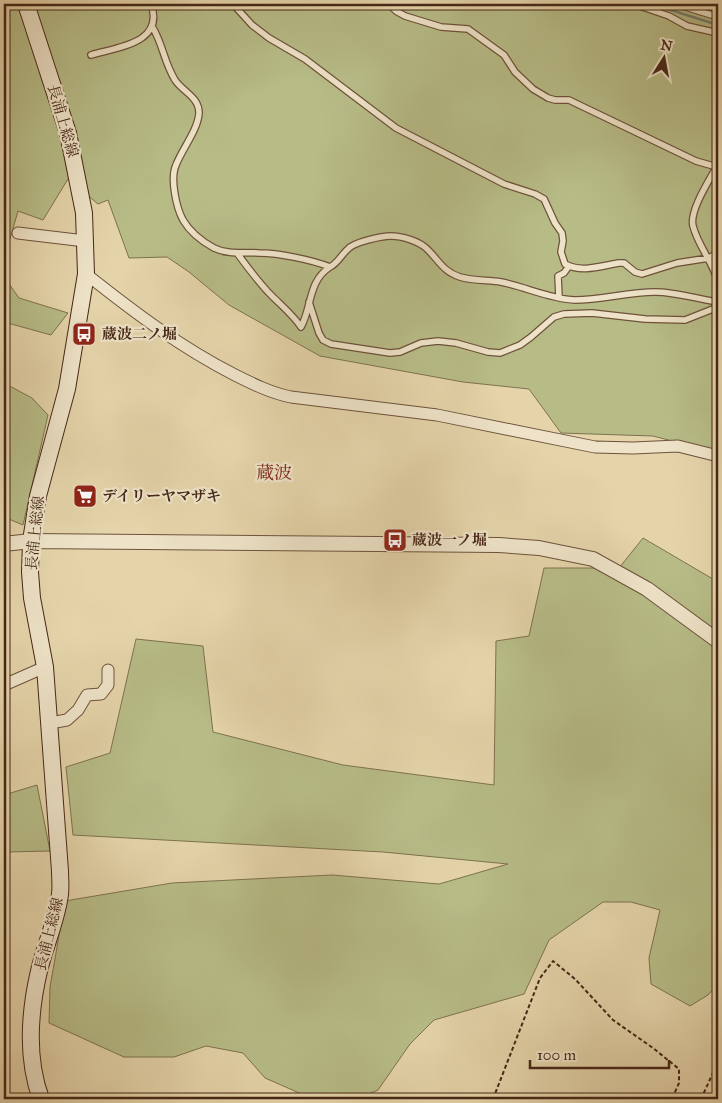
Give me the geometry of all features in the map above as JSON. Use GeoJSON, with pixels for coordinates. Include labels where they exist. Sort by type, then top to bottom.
{"type":"FeatureCollection","features":[{"type":"Feature","properties":{"kind":"main road","name":"長浦上総線"},"geometry":{"type":"LineString","coordinates":[[26,4],[68,132],[84,213],[86,274],[66,389],[38,496],[31,541],[30,572],[32,598],[45,667],[60,855],[60,894],[39,971],[32,1013],[30,1042],[36,1084],[41,1099]]}},
{"type":"Feature","properties":{"kind":"street"},"geometry":{"type":"LineString","coordinates":[[18,233],[85,241]]}},
{"type":"Feature","properties":{"kind":"street"},"geometry":{"type":"LineString","coordinates":[[86,274],[144,320],[208,361],[272,393],[437,415],[596,447],[678,446],[718,456]]}},
{"type":"Feature","properties":{"kind":"street"},"geometry":{"type":"LineString","coordinates":[[4,544],[31,541],[489,545],[539,548],[593,559],[647,590],[718,641]]}},
{"type":"Feature","properties":{"kind":"street"},"geometry":{"type":"LineString","coordinates":[[4,685],[45,667]]}},
{"type":"Feature","properties":{"kind":"street"},"geometry":{"type":"LineString","coordinates":[[50,723],[66,720],[78,710],[87,695],[101,694],[108,686],[108,670]]}},
{"type":"Feature","properties":{"kind":"lane"},"geometry":{"type":"LineString","coordinates":[[151,4],[154,12],[153,28],[158,36],[163,57],[176,82],[197,103],[199,112],[197,124],[175,167],[173,177],[175,195],[183,220],[193,233],[216,249],[237,253],[260,252],[318,262],[330,267]]}},
{"type":"Feature","properties":{"kind":"lane"},"geometry":{"type":"LineString","coordinates":[[233,4],[252,25],[305,59],[396,128],[504,184],[535,194],[544,200],[562,233],[561,252],[565,264],[573,269],[586,269],[624,263],[635,272],[642,274],[677,263],[709,258],[718,253]]}},
{"type":"Feature","properties":{"kind":"lane"},"geometry":{"type":"LineString","coordinates":[[389,4],[396,12],[405,16],[441,27],[468,29],[504,55],[515,72],[533,89],[548,98],[569,100],[696,161],[717,168],[695,210],[692,224],[709,258],[718,282]]}},
{"type":"Feature","properties":{"kind":"lane"},"geometry":{"type":"LineString","coordinates":[[634,4],[669,16],[686,26],[718,33]]}},
{"type":"Feature","properties":{"kind":"lane"},"geometry":{"type":"LineString","coordinates":[[676,4],[718,17]]}},
{"type":"Feature","properties":{"kind":"lane"},"geometry":{"type":"LineString","coordinates":[[704,13],[718,12]]}},
{"type":"Feature","properties":{"kind":"lane"},"geometry":{"type":"LineString","coordinates":[[91,55],[128,44],[145,36],[153,28]]}},
{"type":"Feature","properties":{"kind":"lane"},"geometry":{"type":"LineString","coordinates":[[237,253],[256,278],[302,327],[306,319],[313,288],[321,273],[335,265],[348,248],[355,243],[390,236],[398,236],[418,242],[443,268],[452,274],[464,278],[502,282],[573,300],[655,292],[718,302]]}},
{"type":"Feature","properties":{"kind":"lane"},"geometry":{"type":"LineString","coordinates":[[559,297],[558,276],[564,273],[568,266]]}},
{"type":"Feature","properties":{"kind":"lane"},"geometry":{"type":"LineString","coordinates":[[309,302],[323,340],[331,344],[390,353],[400,352],[421,343],[438,341],[456,343],[488,352],[500,352],[520,345],[531,338],[554,317],[564,314],[592,313],[645,319],[685,320],[718,307]]}},
{"type":"Feature","properties":{"kind":"path"},"geometry":{"type":"LineString","coordinates":[[494,1099],[540,978],[553,961],[575,979],[612,1020],[653,1048],[679,1069],[679,1083],[672,1099]]}},
{"type":"Feature","properties":{"kind":"path"},"geometry":{"type":"LineString","coordinates":[[701,1099],[718,1062]]}},
{"type":"Feature","properties":{"kind":"green space"},"geometry":{"type":"Polygon","coordinates":[[[4,4],[718,4],[718,453],[653,436],[561,433],[529,389],[463,382],[320,356],[229,305],[189,272],[167,257],[129,258],[108,200],[98,204],[68,179],[43,220],[18,211],[10,239],[4,241],[4,4]]]}},
{"type":"Feature","properties":{"kind":"green space"},"geometry":{"type":"Polygon","coordinates":[[[4,277],[19,298],[68,313],[51,335],[4,322],[4,277]]]}},
{"type":"Feature","properties":{"kind":"green space"},"geometry":{"type":"Polygon","coordinates":[[[4,383],[32,398],[48,415],[23,525],[4,517],[4,383]]]}},
{"type":"Feature","properties":{"kind":"green space"},"geometry":{"type":"Polygon","coordinates":[[[643,538],[718,582],[718,984],[708,995],[690,1006],[651,984],[649,958],[660,910],[631,902],[603,902],[549,940],[524,994],[434,1020],[410,1044],[378,1090],[357,1099],[313,1099],[265,1078],[243,1053],[206,1046],[174,1057],[124,1057],[49,1023],[50,987],[65,901],[172,883],[332,875],[439,884],[508,864],[383,852],[73,835],[66,767],[110,753],[136,639],[203,646],[213,732],[343,765],[494,785],[496,641],[529,636],[544,568],[619,568],[643,538]]]}},
{"type":"Feature","properties":{"kind":"green space"},"geometry":{"type":"Polygon","coordinates":[[[37,785],[50,851],[7,852],[4,863],[4,795],[37,785]]]}},
{"type":"Feature","properties":{"kind":"waterway"},"geometry":{"type":"LineString","coordinates":[[652,4],[718,25]]}},
{"type":"Feature","properties":{"kind":"place","name":"蔵波二ノ堀"},"geometry":{"type":"Point","coordinates":[84,334]}},
{"type":"Feature","properties":{"kind":"place","name":"デイリーヤマザキ"},"geometry":{"type":"Point","coordinates":[85,496]}},
{"type":"Feature","properties":{"kind":"place","name":"蔵波一ノ堀"},"geometry":{"type":"Point","coordinates":[395,540]}},
{"type":"Feature","properties":{"kind":"district","name":"蔵波"},"geometry":{"type":"Point","coordinates":[274,473]}}]}
